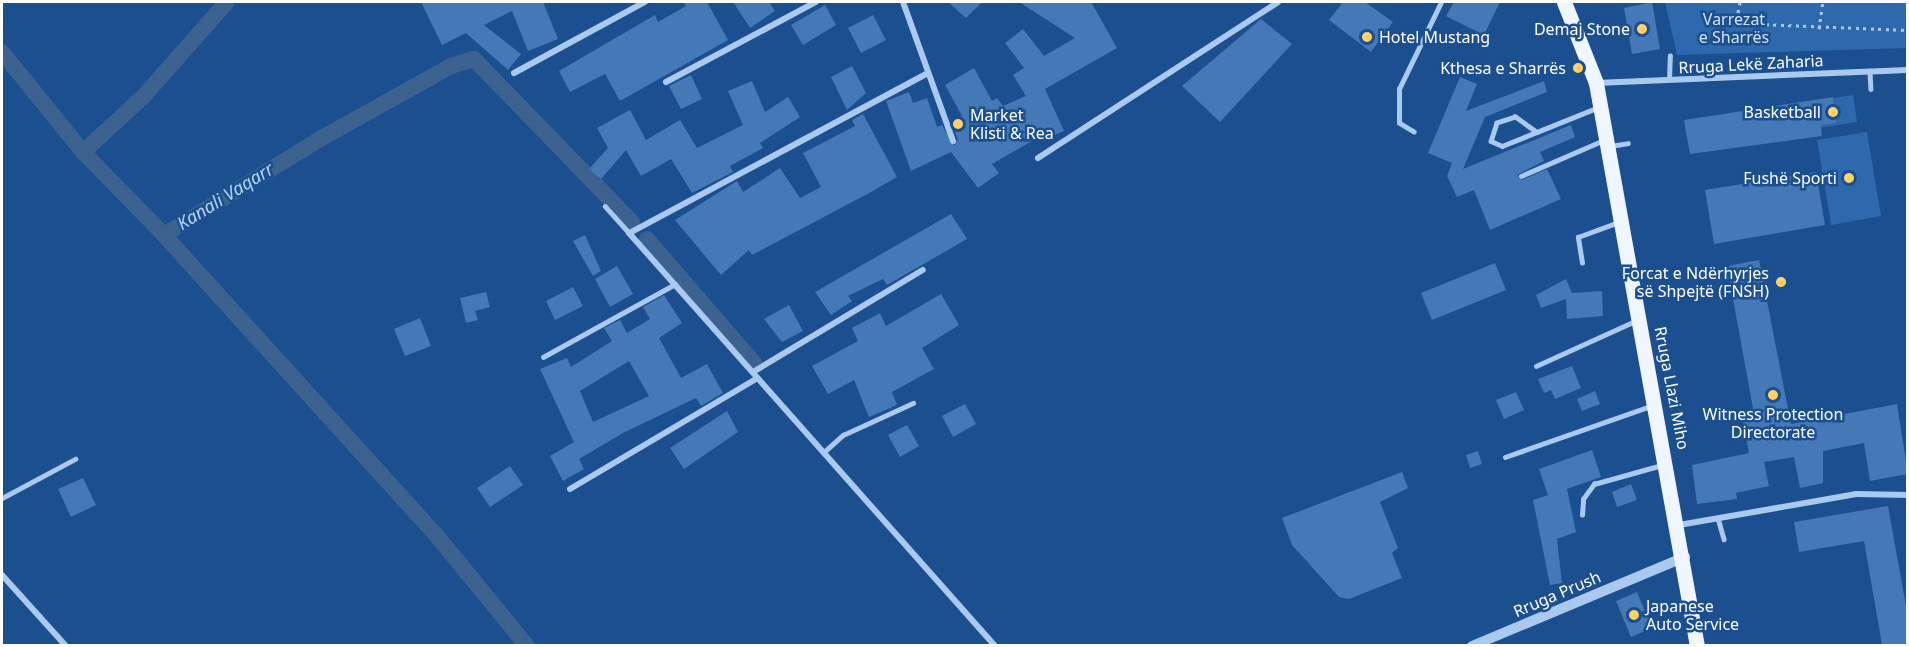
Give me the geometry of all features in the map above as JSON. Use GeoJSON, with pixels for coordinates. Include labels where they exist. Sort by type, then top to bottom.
{"type":"FeatureCollection","features":[{"type":"Feature","properties":{"kind":"main road","name":"Rruga Llazi Miho"},"geometry":{"type":"LineString","coordinates":[[1564,2],[1596,83],[1601,106],[1685,557],[1697,645]]}},
{"type":"Feature","properties":{"kind":"street"},"geometry":{"type":"LineString","coordinates":[[513,73],[645,2]]}},
{"type":"Feature","properties":{"kind":"street"},"geometry":{"type":"LineString","coordinates":[[666,82],[816,2]]}},
{"type":"Feature","properties":{"kind":"street"},"geometry":{"type":"LineString","coordinates":[[903,2],[953,141]]}},
{"type":"Feature","properties":{"kind":"street"},"geometry":{"type":"LineString","coordinates":[[1038,158],[1278,2]]}},
{"type":"Feature","properties":{"kind":"street","name":"Rruga Lekë Zaharia"},"geometry":{"type":"LineString","coordinates":[[1596,83],[1908,69]]}},
{"type":"Feature","properties":{"kind":"street"},"geometry":{"type":"LineString","coordinates":[[928,74],[629,233],[995,645]]}},
{"type":"Feature","properties":{"kind":"street"},"geometry":{"type":"LineString","coordinates":[[753,372],[923,270]]}},
{"type":"Feature","properties":{"kind":"street"},"geometry":{"type":"LineString","coordinates":[[570,489],[758,378]]}},
{"type":"Feature","properties":{"kind":"street"},"geometry":{"type":"LineString","coordinates":[[1679,525],[1856,494],[1908,495]]}},
{"type":"Feature","properties":{"kind":"street","name":"Rruga Prush"},"geometry":{"type":"LineString","coordinates":[[1472,645],[1685,557]]}},
{"type":"Feature","properties":{"kind":"street"},"geometry":{"type":"LineString","coordinates":[[2,575],[66,645]]}},
{"type":"Feature","properties":{"kind":"lane"},"geometry":{"type":"LineString","coordinates":[[1414,132],[1399,123],[1399,88],[1441,2]]}},
{"type":"Feature","properties":{"kind":"lane"},"geometry":{"type":"LineString","coordinates":[[1669,81],[1670,56]]}},
{"type":"Feature","properties":{"kind":"lane"},"geometry":{"type":"LineString","coordinates":[[1870,72],[1871,89]]}},
{"type":"Feature","properties":{"kind":"lane"},"geometry":{"type":"LineString","coordinates":[[1536,132],[1528,121],[1515,117],[1497,123],[1491,141],[1502,146],[1601,106]]}},
{"type":"Feature","properties":{"kind":"lane"},"geometry":{"type":"LineString","coordinates":[[1521,176],[1607,143],[1628,143]]}},
{"type":"Feature","properties":{"kind":"lane"},"geometry":{"type":"LineString","coordinates":[[605,206],[629,233]]}},
{"type":"Feature","properties":{"kind":"lane"},"geometry":{"type":"LineString","coordinates":[[1582,263],[1578,237],[1622,221]]}},
{"type":"Feature","properties":{"kind":"lane"},"geometry":{"type":"LineString","coordinates":[[1632,274],[1652,272]]}},
{"type":"Feature","properties":{"kind":"lane"},"geometry":{"type":"LineString","coordinates":[[543,357],[675,284]]}},
{"type":"Feature","properties":{"kind":"lane"},"geometry":{"type":"LineString","coordinates":[[1536,366],[1640,319]]}},
{"type":"Feature","properties":{"kind":"lane"},"geometry":{"type":"LineString","coordinates":[[824,452],[843,435],[913,403]]}},
{"type":"Feature","properties":{"kind":"lane"},"geometry":{"type":"LineString","coordinates":[[1504,457],[1657,404]]}},
{"type":"Feature","properties":{"kind":"lane"},"geometry":{"type":"LineString","coordinates":[[2,498],[75,459]]}},
{"type":"Feature","properties":{"kind":"lane"},"geometry":{"type":"LineString","coordinates":[[1582,515],[1583,499],[1594,484],[1668,464]]}},
{"type":"Feature","properties":{"kind":"lane"},"geometry":{"type":"LineString","coordinates":[[1718,518],[1724,539]]}},
{"type":"Feature","properties":{"kind":"path"},"geometry":{"type":"LineString","coordinates":[[1740,2],[1736,23],[1819,29],[1908,30]]}},
{"type":"Feature","properties":{"kind":"path"},"geometry":{"type":"LineString","coordinates":[[1819,29],[1823,2]]}},
{"type":"Feature","properties":{"kind":"green space","name":"Varrezat e Sharrës"},"geometry":{"type":"Polygon","coordinates":[[[1665,2],[1907,2],[1907,48],[1677,55],[1665,2]]]}},
{"type":"Feature","properties":{"kind":"green space","name":"Basketball"},"geometry":{"type":"Polygon","coordinates":[[[1853,95],[1857,122],[1813,129],[1809,102],[1853,95]]]}},
{"type":"Feature","properties":{"kind":"green space","name":"Fushë Sporti"},"geometry":{"type":"Polygon","coordinates":[[[1867,132],[1881,216],[1831,225],[1817,140],[1867,132]]]}},
{"type":"Feature","properties":{"kind":"building"},"geometry":{"type":"Polygon","coordinates":[[[421,2],[543,2],[558,39],[528,51],[512,11],[484,25],[521,54],[508,70],[466,33],[442,45],[421,2]]]}},
{"type":"Feature","properties":{"kind":"building"},"geometry":{"type":"Polygon","coordinates":[[[683,2],[707,2],[728,40],[620,101],[605,74],[570,92],[559,71],[655,15],[658,22],[686,6],[683,2]]]}},
{"type":"Feature","properties":{"kind":"building"},"geometry":{"type":"Polygon","coordinates":[[[733,2],[769,2],[775,11],[750,28],[733,2]]]}},
{"type":"Feature","properties":{"kind":"building"},"geometry":{"type":"Polygon","coordinates":[[[948,2],[982,2],[966,18],[948,2]]]}},
{"type":"Feature","properties":{"kind":"building"},"geometry":{"type":"Polygon","coordinates":[[[1019,2],[1091,2],[1117,48],[1045,89],[1064,131],[1041,141],[1039,137],[992,164],[999,173],[978,188],[951,152],[911,171],[886,101],[909,92],[913,103],[927,98],[937,127],[942,125],[954,146],[958,140],[951,121],[962,116],[945,85],[974,68],[992,101],[997,98],[1003,106],[1026,96],[1013,75],[1024,68],[1005,43],[1023,29],[1044,56],[1075,38],[1019,2]]]}},
{"type":"Feature","properties":{"kind":"building","name":"Hotel Mustang"},"geometry":{"type":"Polygon","coordinates":[[[1343,2],[1365,2],[1393,22],[1371,52],[1329,20],[1343,2]]]}},
{"type":"Feature","properties":{"kind":"building"},"geometry":{"type":"Polygon","coordinates":[[[1454,2],[1500,2],[1484,35],[1446,16],[1454,2]]]}},
{"type":"Feature","properties":{"kind":"building","name":"Demaj Stone"},"geometry":{"type":"Polygon","coordinates":[[[1652,2],[1660,49],[1632,54],[1624,8],[1652,2]]]}},
{"type":"Feature","properties":{"kind":"building"},"geometry":{"type":"Polygon","coordinates":[[[825,5],[836,25],[803,45],[791,25],[825,5]]]}},
{"type":"Feature","properties":{"kind":"building"},"geometry":{"type":"Polygon","coordinates":[[[873,15],[886,40],[861,53],[848,28],[873,15]]]}},
{"type":"Feature","properties":{"kind":"building"},"geometry":{"type":"Polygon","coordinates":[[[1261,19],[1292,44],[1220,122],[1182,86],[1261,19]]]}},
{"type":"Feature","properties":{"kind":"building"},"geometry":{"type":"Polygon","coordinates":[[[852,66],[866,93],[847,110],[831,77],[852,66]]]}},
{"type":"Feature","properties":{"kind":"building"},"geometry":{"type":"Polygon","coordinates":[[[691,75],[702,99],[681,109],[669,86],[691,75]]]}},
{"type":"Feature","properties":{"kind":"building"},"geometry":{"type":"Polygon","coordinates":[[[1460,77],[1477,84],[1466,111],[1544,81],[1547,92],[1485,117],[1463,169],[1571,125],[1575,137],[1540,152],[1544,161],[1517,175],[1522,180],[1547,169],[1561,199],[1490,230],[1474,190],[1457,197],[1447,176],[1452,163],[1428,153],[1460,77]]]}},
{"type":"Feature","properties":{"kind":"building"},"geometry":{"type":"Polygon","coordinates":[[[752,81],[765,112],[788,97],[800,117],[760,143],[763,148],[730,166],[733,172],[692,193],[671,159],[641,176],[626,150],[601,179],[589,169],[608,148],[597,128],[630,110],[646,140],[680,120],[697,148],[743,125],[728,91],[752,81]]]}},
{"type":"Feature","properties":{"kind":"building"},"geometry":{"type":"Polygon","coordinates":[[[1833,97],[1836,123],[1821,125],[1822,136],[1690,154],[1684,120],[1833,97]]]}},
{"type":"Feature","properties":{"kind":"building"},"geometry":{"type":"Polygon","coordinates":[[[863,114],[897,177],[871,192],[752,255],[749,250],[721,275],[675,220],[737,181],[743,192],[780,168],[800,198],[821,187],[803,153],[855,126],[852,120],[863,114]]]}},
{"type":"Feature","properties":{"kind":"building"},"geometry":{"type":"Polygon","coordinates":[[[1816,172],[1825,225],[1714,244],[1705,190],[1816,172]]]}},
{"type":"Feature","properties":{"kind":"building"},"geometry":{"type":"Polygon","coordinates":[[[951,214],[967,239],[887,285],[883,279],[848,296],[852,301],[831,315],[815,292],[951,214]]]}},
{"type":"Feature","properties":{"kind":"building"},"geometry":{"type":"Polygon","coordinates":[[[585,235],[601,271],[593,276],[573,241],[585,235]]]}},
{"type":"Feature","properties":{"kind":"building"},"geometry":{"type":"Polygon","coordinates":[[[1759,260],[1791,424],[1897,404],[1908,474],[1870,481],[1864,443],[1823,451],[1823,483],[1800,488],[1794,457],[1764,462],[1769,486],[1736,493],[1737,499],[1697,504],[1692,465],[1749,453],[1742,416],[1754,414],[1727,266],[1759,260]]]}},
{"type":"Feature","properties":{"kind":"building"},"geometry":{"type":"Polygon","coordinates":[[[1495,263],[1506,290],[1432,320],[1421,293],[1495,263]]]}},
{"type":"Feature","properties":{"kind":"building"},"geometry":{"type":"Polygon","coordinates":[[[617,266],[633,294],[610,307],[595,279],[617,266]]]}},
{"type":"Feature","properties":{"kind":"building"},"geometry":{"type":"Polygon","coordinates":[[[1566,279],[1572,293],[1602,291],[1603,316],[1567,319],[1566,299],[1541,308],[1536,295],[1566,279]]]}},
{"type":"Feature","properties":{"kind":"building"},"geometry":{"type":"Polygon","coordinates":[[[573,287],[583,306],[555,320],[546,301],[573,287]]]}},
{"type":"Feature","properties":{"kind":"building"},"geometry":{"type":"Polygon","coordinates":[[[486,292],[490,307],[475,311],[478,320],[466,323],[460,298],[486,292]]]}},
{"type":"Feature","properties":{"kind":"building"},"geometry":{"type":"Polygon","coordinates":[[[941,294],[959,325],[922,348],[934,369],[892,392],[897,405],[869,417],[854,380],[828,394],[812,366],[858,341],[852,328],[880,313],[886,326],[941,294]]]}},
{"type":"Feature","properties":{"kind":"building"},"geometry":{"type":"Polygon","coordinates":[[[664,295],[682,323],[659,338],[681,378],[707,364],[723,393],[701,406],[696,398],[623,433],[579,459],[584,469],[563,481],[550,456],[574,442],[540,369],[567,358],[571,367],[612,341],[604,328],[620,320],[627,333],[650,319],[643,307],[664,295]],[[629,361],[580,391],[593,422],[649,396],[629,361]]]}},
{"type":"Feature","properties":{"kind":"building"},"geometry":{"type":"Polygon","coordinates":[[[789,305],[803,331],[782,342],[764,319],[789,305]]]}},
{"type":"Feature","properties":{"kind":"building"},"geometry":{"type":"Polygon","coordinates":[[[420,318],[431,346],[405,356],[394,329],[420,318]]]}},
{"type":"Feature","properties":{"kind":"building"},"geometry":{"type":"Polygon","coordinates":[[[1572,366],[1581,388],[1555,399],[1551,390],[1544,393],[1538,379],[1572,366]]]}},
{"type":"Feature","properties":{"kind":"building"},"geometry":{"type":"Polygon","coordinates":[[[1595,391],[1600,404],[1582,411],[1577,399],[1595,391]]]}},
{"type":"Feature","properties":{"kind":"building"},"geometry":{"type":"Polygon","coordinates":[[[1516,392],[1524,410],[1504,419],[1496,400],[1516,392]]]}},
{"type":"Feature","properties":{"kind":"building"},"geometry":{"type":"Polygon","coordinates":[[[965,404],[976,424],[953,437],[942,416],[965,404]]]}},
{"type":"Feature","properties":{"kind":"building"},"geometry":{"type":"Polygon","coordinates":[[[727,411],[738,432],[684,469],[670,448],[727,411]]]}},
{"type":"Feature","properties":{"kind":"building"},"geometry":{"type":"Polygon","coordinates":[[[907,425],[919,446],[900,457],[888,435],[907,425]]]}},
{"type":"Feature","properties":{"kind":"building"},"geometry":{"type":"Polygon","coordinates":[[[1592,450],[1601,477],[1567,489],[1576,532],[1557,539],[1562,583],[1550,585],[1533,500],[1548,495],[1539,469],[1592,450]]]}},
{"type":"Feature","properties":{"kind":"building"},"geometry":{"type":"Polygon","coordinates":[[[1478,451],[1482,464],[1470,468],[1466,455],[1478,451]]]}},
{"type":"Feature","properties":{"kind":"building"},"geometry":{"type":"Polygon","coordinates":[[[510,466],[523,485],[490,507],[477,488],[510,466]]]}},
{"type":"Feature","properties":{"kind":"building"},"geometry":{"type":"Polygon","coordinates":[[[1402,472],[1408,488],[1380,502],[1398,548],[1392,553],[1402,578],[1349,599],[1339,597],[1292,545],[1282,518],[1402,472]]]}},
{"type":"Feature","properties":{"kind":"building"},"geometry":{"type":"Polygon","coordinates":[[[83,478],[96,505],[71,517],[58,489],[83,478]]]}},
{"type":"Feature","properties":{"kind":"building"},"geometry":{"type":"Polygon","coordinates":[[[1631,484],[1637,500],[1617,507],[1612,492],[1631,484]]]}},
{"type":"Feature","properties":{"kind":"building"},"geometry":{"type":"Polygon","coordinates":[[[1888,506],[1908,617],[1908,645],[1882,645],[1864,541],[1799,552],[1794,522],[1888,506]]]}},
{"type":"Feature","properties":{"kind":"building","name":"Japanese Auto Service"},"geometry":{"type":"Polygon","coordinates":[[[1637,592],[1652,628],[1631,637],[1616,601],[1637,592]]]}},
{"type":"Feature","properties":{"kind":"waterway"},"geometry":{"type":"LineString","coordinates":[[83,152],[142,98],[227,2]]}},
{"type":"Feature","properties":{"kind":"waterway"},"geometry":{"type":"LineString","coordinates":[[2,52],[83,152],[164,235]]}},
{"type":"Feature","properties":{"kind":"waterway","name":"Kanali Vaqarr"},"geometry":{"type":"LineString","coordinates":[[527,646],[436,535],[164,235],[320,139],[451,66],[474,59],[632,222]]}},
{"type":"Feature","properties":{"kind":"waterway"},"geometry":{"type":"LineString","coordinates":[[647,239],[755,364]]}},
{"type":"Feature","properties":{"kind":"place","name":"Demaj Stone"},"geometry":{"type":"Point","coordinates":[1642,29]}},
{"type":"Feature","properties":{"kind":"place","name":"Hotel Mustang"},"geometry":{"type":"Point","coordinates":[1367,37]}},
{"type":"Feature","properties":{"kind":"place","name":"Kthesa e Sharrës"},"geometry":{"type":"Point","coordinates":[1578,68]}},
{"type":"Feature","properties":{"kind":"place","name":"Basketball"},"geometry":{"type":"Point","coordinates":[1833,112]}},
{"type":"Feature","properties":{"kind":"place","name":"Market Klisti & Rea"},"geometry":{"type":"Point","coordinates":[958,124]}},
{"type":"Feature","properties":{"kind":"place","name":"Fushë Sporti"},"geometry":{"type":"Point","coordinates":[1849,178]}},
{"type":"Feature","properties":{"kind":"place","name":"Forcat e Ndërhyrjes së Shpejtë (FNSH)"},"geometry":{"type":"Point","coordinates":[1781,282]}},
{"type":"Feature","properties":{"kind":"place","name":"Witness Protection Directorate"},"geometry":{"type":"Point","coordinates":[1773,395]}},
{"type":"Feature","properties":{"kind":"place","name":"Japanese Auto Service"},"geometry":{"type":"Point","coordinates":[1634,615]}}]}
